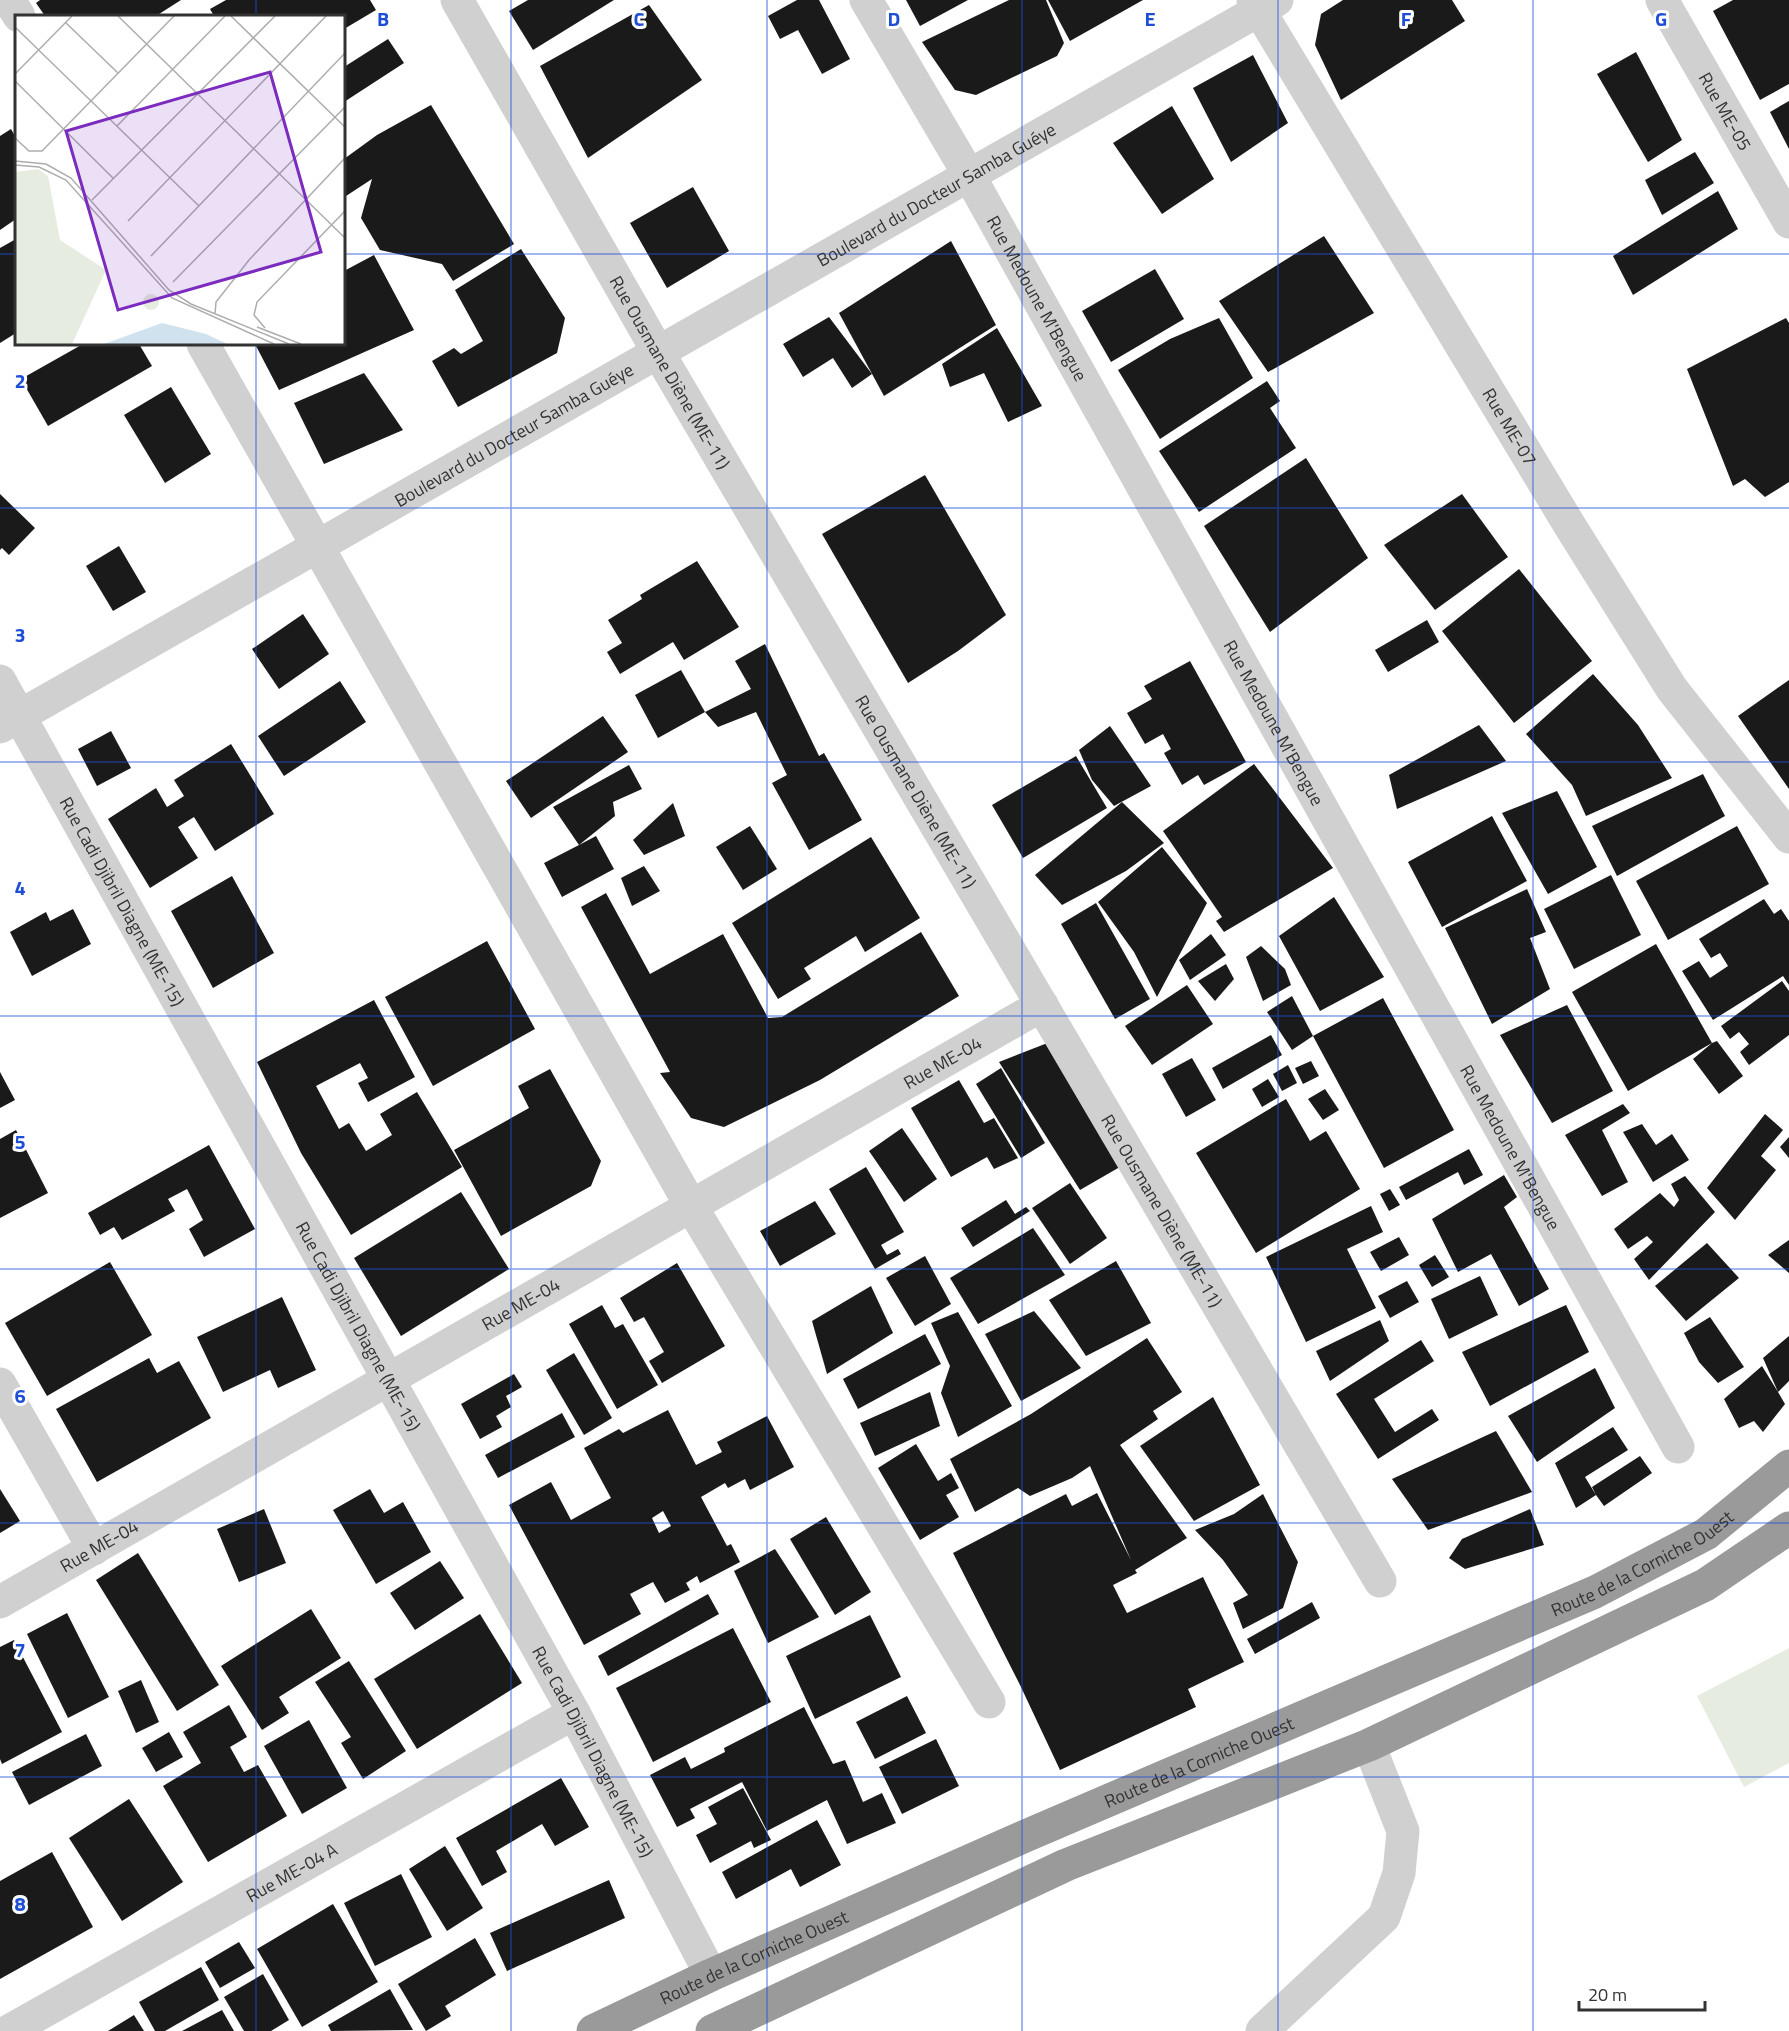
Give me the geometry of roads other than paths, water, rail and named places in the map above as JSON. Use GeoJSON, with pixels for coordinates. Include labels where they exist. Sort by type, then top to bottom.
{"type":"FeatureCollection","features":[{"type":"Feature","properties":{"kind":"highway","name":"Route de la Corniche Ouest"},"geometry":{"type":"LineString","coordinates":[[593,2031],[711,1975],[1012,1842],[1595,1592],[1706,1533],[1789,1466]]}},
{"type":"Feature","properties":{"kind":"highway"},"geometry":{"type":"LineString","coordinates":[[712,2031],[1066,1865],[1369,1745],[1705,1585],[1789,1528]]}},
{"type":"Feature","properties":{"kind":"street"},"geometry":{"type":"LineString","coordinates":[[9,0],[18,15]]}},
{"type":"Feature","properties":{"kind":"street","name":"Rue Ousmane Diène (ME-11)"},"geometry":{"type":"LineString","coordinates":[[457,0],[658,352],[1380,1581]]}},
{"type":"Feature","properties":{"kind":"street","name":"Rue Medoune M'Bengue"},"geometry":{"type":"LineString","coordinates":[[866,0],[969,176],[1678,1447]]}},
{"type":"Feature","properties":{"kind":"street","name":"Rue ME-05"},"geometry":{"type":"LineString","coordinates":[[1662,0],[1789,222]]}},
{"type":"Feature","properties":{"kind":"street","name":"Boulevard du Docteur Samba Guéye"},"geometry":{"type":"LineString","coordinates":[[10,721],[969,176],[1263,3]]}},
{"type":"Feature","properties":{"kind":"street","name":"Rue ME-07"},"geometry":{"type":"LineString","coordinates":[[1263,3],[1575,535],[1672,689],[1789,837]]}},
{"type":"Feature","properties":{"kind":"street"},"geometry":{"type":"LineString","coordinates":[[205,345],[691,1206],[989,1702]]}},
{"type":"Feature","properties":{"kind":"street","name":"Rue Cadi Djibril Diagne (ME-15)"},"geometry":{"type":"LineString","coordinates":[[0,681],[10,721],[389,1379],[574,1713],[711,1975]]}},
{"type":"Feature","properties":{"kind":"street","name":"Rue ME-04"},"geometry":{"type":"LineString","coordinates":[[0,1602],[1042,1005]]}},
{"type":"Feature","properties":{"kind":"street"},"geometry":{"type":"LineString","coordinates":[[0,1384],[94,1549]]}},
{"type":"Feature","properties":{"kind":"street","name":"Rue ME-04 A"},"geometry":{"type":"LineString","coordinates":[[9,2031],[574,1713]]}},
{"type":"Feature","properties":{"kind":"street"},"geometry":{"type":"LineString","coordinates":[[1262,2031],[1384,1917],[1399,1873],[1403,1831],[1369,1745]]}}]}
